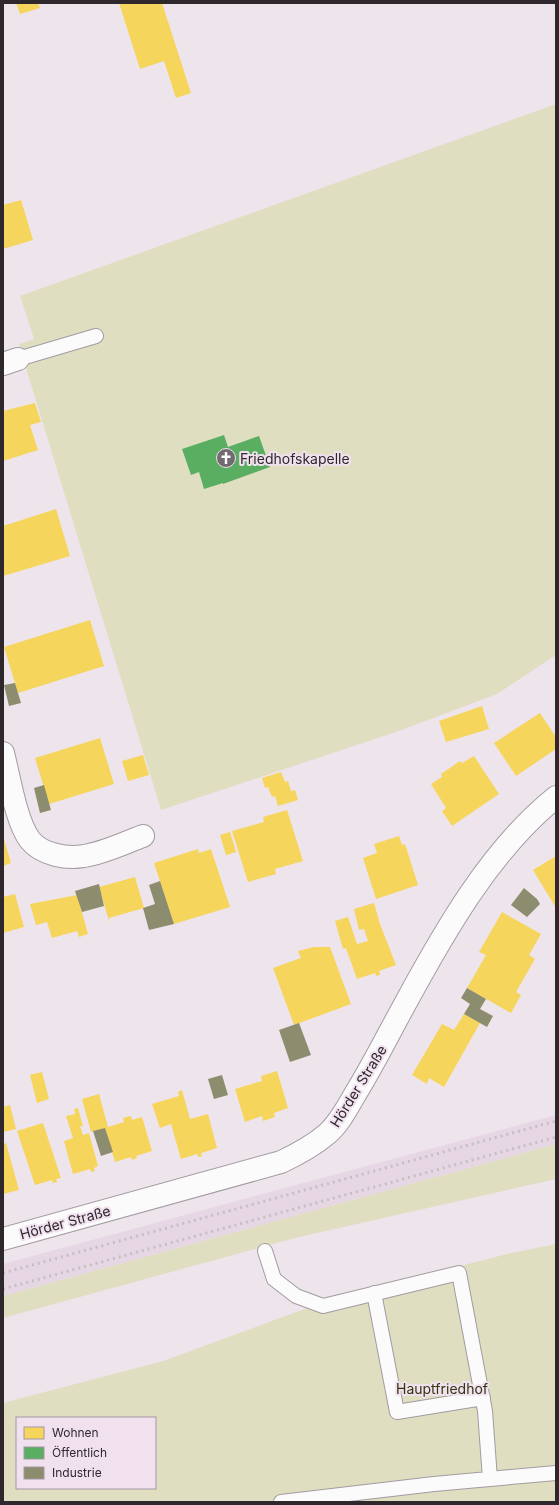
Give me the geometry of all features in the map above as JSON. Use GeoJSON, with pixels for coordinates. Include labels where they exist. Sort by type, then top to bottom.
{"type":"FeatureCollection","features":[{"type":"Feature","properties":{"kind":"street"},"geometry":{"type":"LineString","coordinates":[[3,753],[22,826],[31,841],[45,852],[64,857],[84,856],[143,836]]}},
{"type":"Feature","properties":{"kind":"street","name":"Hörder Straße"},"geometry":{"type":"LineString","coordinates":[[3,1239],[281,1162],[309,1148],[328,1133],[345,1111],[376,1059],[405,1004],[471,890],[501,854],[544,807],[556,797]]}},
{"type":"Feature","properties":{"kind":"lane"},"geometry":{"type":"LineString","coordinates":[[11,361],[96,336]]}},
{"type":"Feature","properties":{"kind":"lane"},"geometry":{"type":"LineString","coordinates":[[265,1251],[274,1278],[296,1296],[323,1306],[459,1273],[483,1398],[487,1429],[490,1479]]}},
{"type":"Feature","properties":{"kind":"lane"},"geometry":{"type":"LineString","coordinates":[[374,1293],[397,1412],[483,1398]]}},
{"type":"Feature","properties":{"kind":"lane"},"geometry":{"type":"LineString","coordinates":[[281,1502],[434,1484],[556,1473]]}},
{"type":"Feature","properties":{"kind":"shaded area"},"geometry":{"type":"Polygon","coordinates":[[[556,1115],[556,1144],[3,1296],[3,1264],[556,1115]]]}},
{"type":"Feature","properties":{"kind":"green space"},"geometry":{"type":"Polygon","coordinates":[[[556,104],[556,655],[497,694],[396,732],[161,810],[19,344],[34,339],[20,296],[556,104]]]}},
{"type":"Feature","properties":{"kind":"green space"},"geometry":{"type":"Polygon","coordinates":[[[556,1144],[556,1179],[299,1237],[3,1318],[3,1296],[556,1144]]]}},
{"type":"Feature","properties":{"kind":"green space","name":"Hauptfriedhof"},"geometry":{"type":"Polygon","coordinates":[[[556,1244],[556,1502],[3,1502],[3,1403],[163,1361],[332,1299],[507,1254],[556,1244]]]}},
{"type":"Feature","properties":{"kind":"building: Wohnen"},"geometry":{"type":"Polygon","coordinates":[[[16,3],[38,3],[40,8],[20,14],[16,3]]]}},
{"type":"Feature","properties":{"kind":"building: Wohnen"},"geometry":{"type":"Polygon","coordinates":[[[119,3],[162,3],[191,93],[176,98],[164,61],[140,69],[119,3]]]}},
{"type":"Feature","properties":{"kind":"building: Wohnen"},"geometry":{"type":"Polygon","coordinates":[[[21,200],[33,240],[3,249],[3,205],[21,200]]]}},
{"type":"Feature","properties":{"kind":"building: Wohnen"},"geometry":{"type":"Polygon","coordinates":[[[35,403],[41,422],[30,425],[38,450],[3,461],[3,411],[35,403]]]}},
{"type":"Feature","properties":{"kind":"building: Wohnen"},"geometry":{"type":"Polygon","coordinates":[[[56,509],[70,556],[3,576],[3,526],[56,509]]]}},
{"type":"Feature","properties":{"kind":"building: Wohnen"},"geometry":{"type":"Polygon","coordinates":[[[90,620],[104,666],[18,693],[4,647],[90,620]]]}},
{"type":"Feature","properties":{"kind":"building: Wohnen"},"geometry":{"type":"Polygon","coordinates":[[[482,706],[489,729],[446,742],[439,721],[482,706]]]}},
{"type":"Feature","properties":{"kind":"building: Wohnen"},"geometry":{"type":"Polygon","coordinates":[[[540,713],[556,737],[556,749],[516,776],[494,743],[540,713]]]}},
{"type":"Feature","properties":{"kind":"building: Wohnen"},"geometry":{"type":"Polygon","coordinates":[[[100,738],[114,784],[49,804],[35,758],[100,738]]]}},
{"type":"Feature","properties":{"kind":"building: Wohnen"},"geometry":{"type":"Polygon","coordinates":[[[143,755],[149,775],[128,781],[122,761],[143,755]]]}},
{"type":"Feature","properties":{"kind":"building: Wohnen"},"geometry":{"type":"Polygon","coordinates":[[[474,756],[499,794],[452,826],[442,811],[446,808],[431,784],[442,777],[441,774],[460,761],[462,763],[474,756]]]}},
{"type":"Feature","properties":{"kind":"building: Wohnen"},"geometry":{"type":"Polygon","coordinates":[[[281,772],[285,782],[288,781],[291,791],[295,790],[298,800],[278,806],[275,796],[272,797],[268,787],[265,788],[262,778],[281,772]]]}},
{"type":"Feature","properties":{"kind":"building: Wohnen"},"geometry":{"type":"Polygon","coordinates":[[[287,810],[303,861],[275,869],[276,874],[248,882],[232,831],[264,822],[263,817],[287,810]]]}},
{"type":"Feature","properties":{"kind":"building: Wohnen"},"geometry":{"type":"Polygon","coordinates":[[[230,832],[236,852],[226,855],[220,835],[230,832]]]}},
{"type":"Feature","properties":{"kind":"building: Wohnen"},"geometry":{"type":"Polygon","coordinates":[[[3,836],[11,863],[3,866],[3,836]]]}},
{"type":"Feature","properties":{"kind":"building: Wohnen"},"geometry":{"type":"Polygon","coordinates":[[[399,836],[402,845],[405,844],[418,885],[376,899],[363,858],[377,853],[374,844],[399,836]]]}},
{"type":"Feature","properties":{"kind":"building: Wohnen"},"geometry":{"type":"Polygon","coordinates":[[[198,849],[199,853],[211,849],[230,907],[174,924],[154,863],[198,849]]]}},
{"type":"Feature","properties":{"kind":"building: Wohnen"},"geometry":{"type":"Polygon","coordinates":[[[556,856],[556,908],[533,870],[556,856]]]}},
{"type":"Feature","properties":{"kind":"building: Wohnen"},"geometry":{"type":"Polygon","coordinates":[[[135,877],[144,908],[109,918],[110,924],[99,887],[135,877]]]}},
{"type":"Feature","properties":{"kind":"building: Wohnen"},"geometry":{"type":"Polygon","coordinates":[[[15,894],[24,927],[3,933],[3,897],[15,894]]]}},
{"type":"Feature","properties":{"kind":"building: Wohnen"},"geometry":{"type":"Polygon","coordinates":[[[77,895],[88,934],[79,937],[77,931],[52,938],[47,922],[36,925],[30,904],[77,895]]]}},
{"type":"Feature","properties":{"kind":"building: Wohnen"},"geometry":{"type":"Polygon","coordinates":[[[374,903],[380,924],[396,965],[379,971],[380,975],[376,976],[375,973],[357,979],[346,948],[343,949],[335,921],[348,917],[357,944],[368,941],[364,929],[359,930],[354,909],[374,903]]]}},
{"type":"Feature","properties":{"kind":"building: Wohnen"},"geometry":{"type":"Polygon","coordinates":[[[502,912],[541,934],[529,955],[535,959],[516,992],[521,995],[511,1013],[467,988],[486,955],[479,952],[502,912]]]}},
{"type":"Feature","properties":{"kind":"building: Wohnen"},"geometry":{"type":"Polygon","coordinates":[[[314,947],[330,947],[351,1004],[294,1025],[273,968],[301,958],[298,951],[314,947]]]}},
{"type":"Feature","properties":{"kind":"building: Wohnen"},"geometry":{"type":"Polygon","coordinates":[[[464,1014],[480,1023],[444,1087],[429,1078],[427,1084],[412,1075],[442,1024],[454,1030],[464,1014]]]}},
{"type":"Feature","properties":{"kind":"building: Wohnen"},"geometry":{"type":"Polygon","coordinates":[[[277,1071],[288,1108],[274,1113],[275,1117],[263,1121],[262,1116],[245,1122],[235,1089],[262,1081],[261,1076],[277,1071]]]}},
{"type":"Feature","properties":{"kind":"building: Wohnen"},"geometry":{"type":"Polygon","coordinates":[[[42,1072],[49,1099],[37,1103],[30,1075],[42,1072]]]}},
{"type":"Feature","properties":{"kind":"building: Wohnen"},"geometry":{"type":"Polygon","coordinates":[[[182,1090],[190,1119],[208,1114],[217,1148],[201,1153],[202,1156],[198,1157],[197,1154],[181,1159],[171,1124],[160,1128],[152,1104],[179,1096],[178,1092],[182,1090]]]}},
{"type":"Feature","properties":{"kind":"building: Wohnen"},"geometry":{"type":"Polygon","coordinates":[[[99,1094],[108,1127],[124,1122],[123,1118],[131,1116],[132,1120],[142,1117],[152,1151],[136,1156],[137,1158],[132,1160],[131,1157],[115,1162],[105,1128],[91,1132],[82,1099],[99,1094]]]}},
{"type":"Feature","properties":{"kind":"building: Wohnen"},"geometry":{"type":"Polygon","coordinates":[[[10,1105],[16,1129],[3,1132],[3,1107],[10,1105]]]}},
{"type":"Feature","properties":{"kind":"building: Wohnen"},"geometry":{"type":"Polygon","coordinates":[[[78,1108],[83,1126],[80,1126],[83,1135],[89,1133],[98,1166],[94,1168],[95,1171],[91,1172],[90,1169],[73,1174],[64,1141],[73,1138],[66,1116],[75,1114],[74,1109],[78,1108]]]}},
{"type":"Feature","properties":{"kind":"building: Wohnen"},"geometry":{"type":"Polygon","coordinates":[[[43,1123],[61,1178],[56,1179],[57,1182],[53,1183],[52,1180],[35,1185],[17,1131],[43,1123]]]}},
{"type":"Feature","properties":{"kind":"building: Wohnen"},"geometry":{"type":"Polygon","coordinates":[[[6,1143],[19,1190],[3,1194],[3,1144],[6,1143]]]}},
{"type":"Feature","properties":{"kind":"building: Öffentlich","name":"Friedhofskapelle"},"geometry":{"type":"Polygon","coordinates":[[[224,435],[228,447],[259,436],[270,467],[223,484],[204,489],[199,472],[191,475],[182,449],[224,435]]]}},
{"type":"Feature","properties":{"kind":"building: Industrie"},"geometry":{"type":"Polygon","coordinates":[[[15,683],[21,703],[9,706],[4,685],[15,683]]]}},
{"type":"Feature","properties":{"kind":"building: Industrie"},"geometry":{"type":"Polygon","coordinates":[[[44,785],[51,810],[40,813],[34,788],[44,785]]]}},
{"type":"Feature","properties":{"kind":"building: Industrie"},"geometry":{"type":"Polygon","coordinates":[[[160,881],[174,924],[149,930],[143,908],[155,904],[149,885],[160,881]]]}},
{"type":"Feature","properties":{"kind":"building: Industrie"},"geometry":{"type":"Polygon","coordinates":[[[99,884],[104,906],[82,912],[75,891],[99,884]]]}},
{"type":"Feature","properties":{"kind":"building: Industrie"},"geometry":{"type":"Polygon","coordinates":[[[524,888],[537,899],[540,904],[527,917],[511,905],[524,888]]]}},
{"type":"Feature","properties":{"kind":"building: Industrie"},"geometry":{"type":"Polygon","coordinates":[[[467,988],[486,999],[480,1009],[493,1016],[487,1027],[464,1014],[470,1004],[461,998],[467,988]]]}},
{"type":"Feature","properties":{"kind":"building: Industrie"},"geometry":{"type":"Polygon","coordinates":[[[299,1023],[311,1055],[290,1062],[279,1030],[299,1023]]]}},
{"type":"Feature","properties":{"kind":"building: Industrie"},"geometry":{"type":"Polygon","coordinates":[[[222,1075],[228,1095],[214,1099],[208,1079],[222,1075]]]}},
{"type":"Feature","properties":{"kind":"building: Industrie"},"geometry":{"type":"Polygon","coordinates":[[[105,1128],[113,1152],[101,1156],[93,1131],[105,1128]]]}},
{"type":"Feature","properties":{"kind":"railway"},"geometry":{"type":"LineString","coordinates":[[3,1273],[556,1121]]}},
{"type":"Feature","properties":{"kind":"railway"},"geometry":{"type":"LineString","coordinates":[[3,1289],[556,1137]]}},
{"type":"Feature","properties":{"kind":"place","name":"Friedhofskapelle"},"geometry":{"type":"Point","coordinates":[226,458]}}]}
